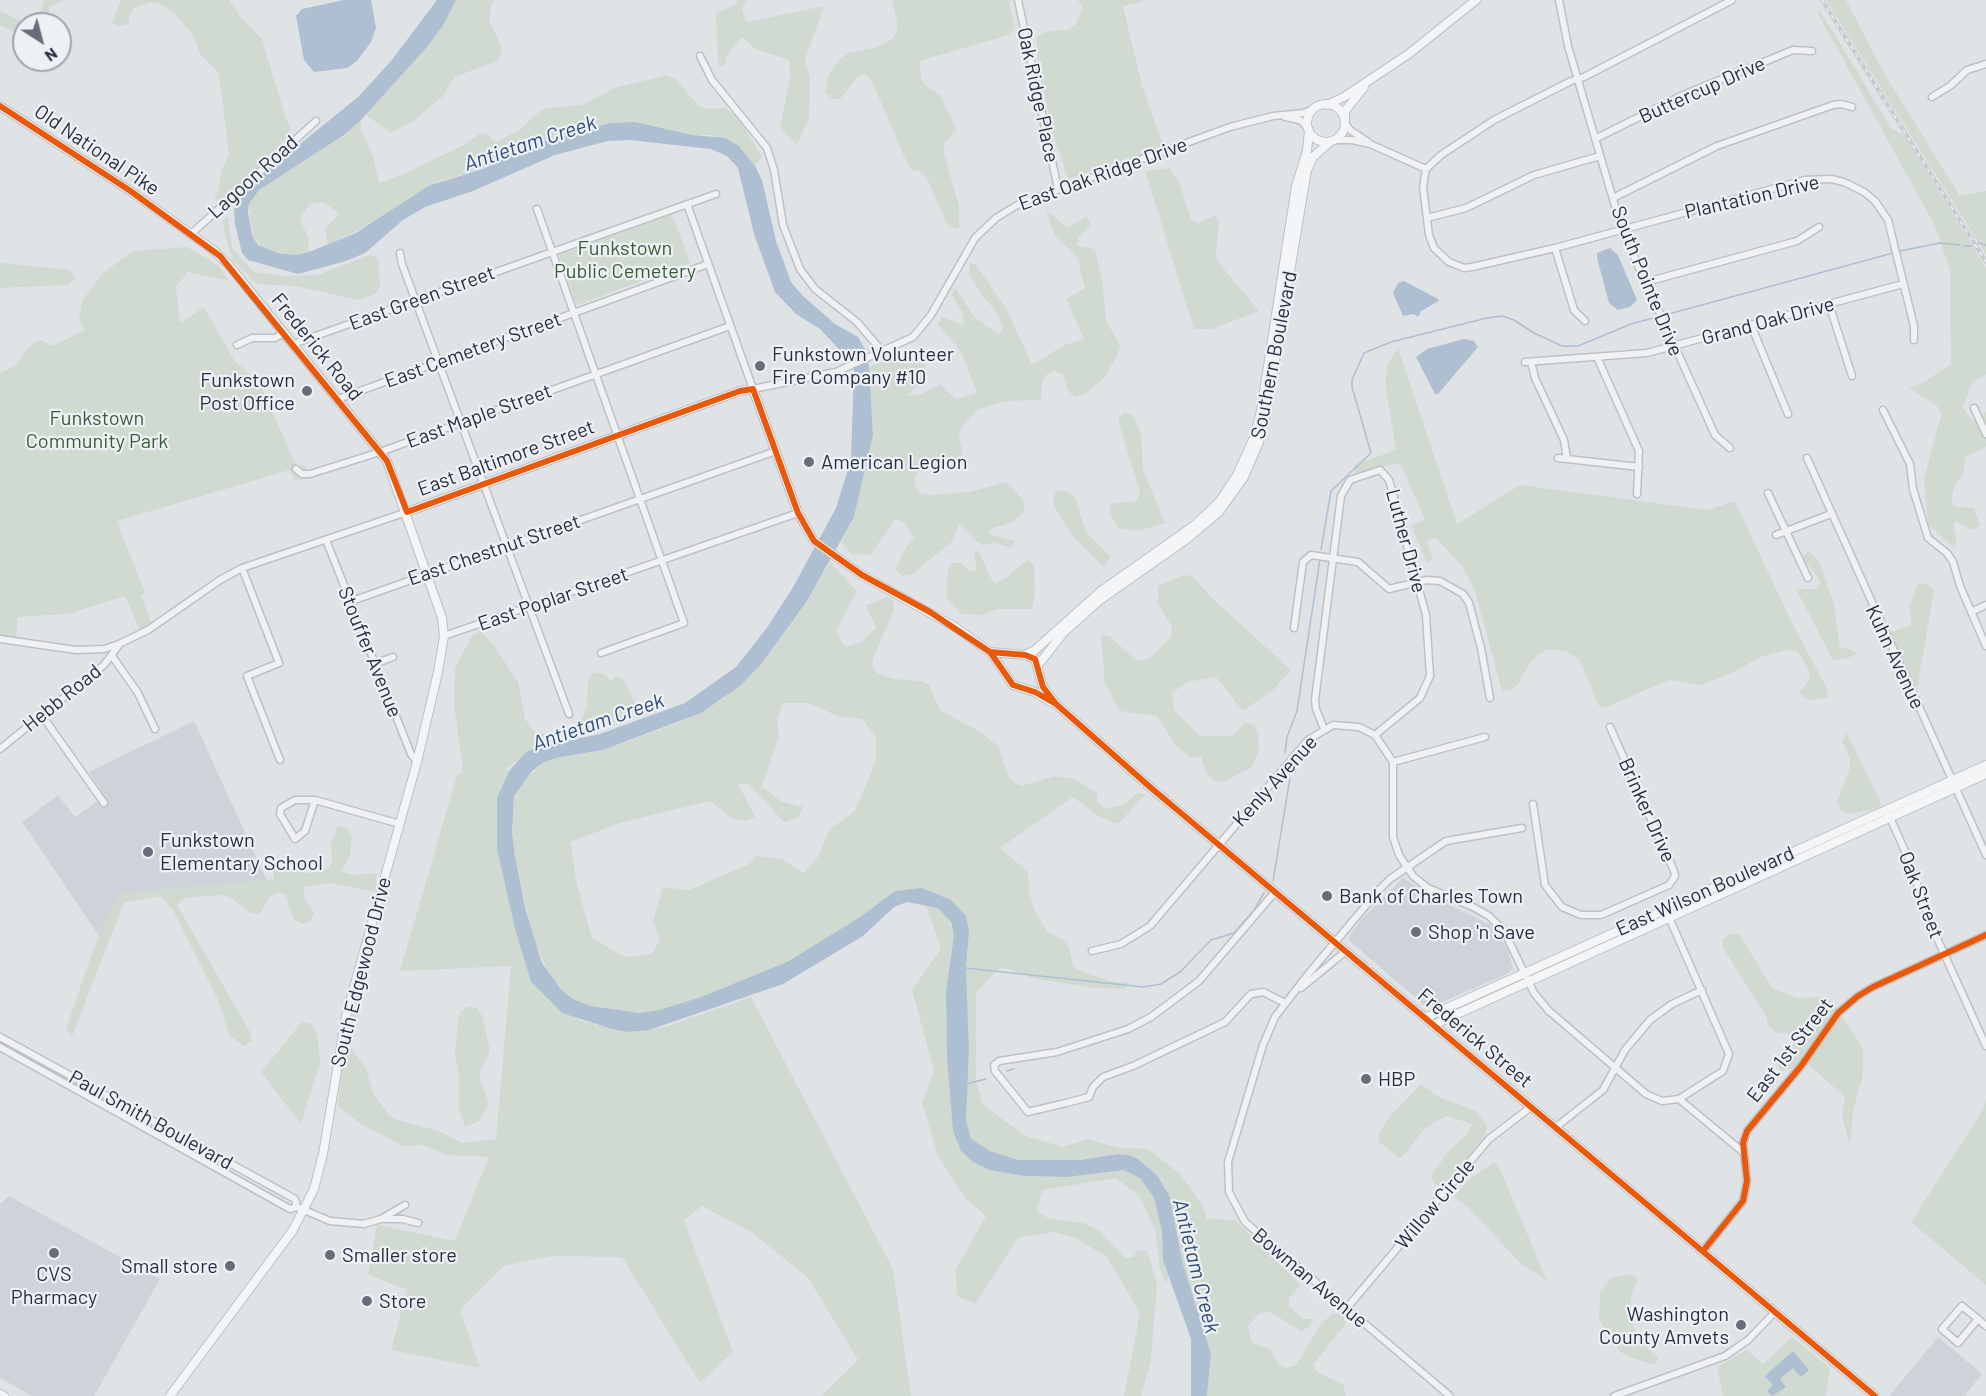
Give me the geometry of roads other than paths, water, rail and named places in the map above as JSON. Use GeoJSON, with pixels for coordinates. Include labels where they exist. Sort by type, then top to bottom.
{"type":"FeatureCollection","features":[{"type":"Feature","properties":{"kind":"main road"},"geometry":{"type":"LineString","coordinates":[[1315,108],[1344,97],[1416,49],[1476,0]]}},
{"type":"Feature","properties":{"kind":"main road"},"geometry":{"type":"LineString","coordinates":[[1345,121],[1345,111],[1371,78]]}},
{"type":"Feature","properties":{"kind":"main road"},"geometry":{"type":"LineString","coordinates":[[1327,105],[1338,109],[1345,121]]}},
{"type":"Feature","properties":{"kind":"main road","name":"Old National Pike"},"geometry":{"type":"LineString","coordinates":[[0,106],[176,223]]}},
{"type":"Feature","properties":{"kind":"main road","name":"Southern Boulevard"},"geometry":{"type":"LineString","coordinates":[[1022,655],[1035,650],[1101,591],[1196,524],[1220,501],[1237,476],[1254,438],[1260,411],[1296,186],[1307,151],[1308,118],[1315,108]]}},
{"type":"Feature","properties":{"kind":"main road","name":"Southern Boulevard"},"geometry":{"type":"LineString","coordinates":[[1039,664],[1064,632],[1100,600],[1187,539],[1218,512],[1244,477],[1259,442],[1266,414],[1307,170],[1313,156],[1343,131],[1345,121]]}},
{"type":"Feature","properties":{"kind":"main road"},"geometry":{"type":"LineString","coordinates":[[1309,130],[1317,140],[1333,140]]}},
{"type":"Feature","properties":{"kind":"main road","name":"Frederick Road"},"geometry":{"type":"LineString","coordinates":[[176,223],[228,264],[338,399],[380,452],[394,475],[407,512]]}},
{"type":"Feature","properties":{"kind":"main road"},"geometry":{"type":"LineString","coordinates":[[753,389],[798,513],[814,542],[842,562],[930,612],[990,652],[1013,685],[1024,689],[1034,685],[1040,675],[1039,664],[1022,655],[990,652]]}},
{"type":"Feature","properties":{"kind":"main road","name":"East Baltimore Street"},"geometry":{"type":"LineString","coordinates":[[407,512],[741,391],[753,389]]}},
{"type":"Feature","properties":{"kind":"main road","name":"South Edgewood Drive"},"geometry":{"type":"LineString","coordinates":[[170,1396],[269,1263],[319,1173],[346,1016],[417,762],[444,636],[442,618],[407,512]]}},
{"type":"Feature","properties":{"kind":"main road"},"geometry":{"type":"LineString","coordinates":[[1007,676],[1009,663],[1022,655]]}},
{"type":"Feature","properties":{"kind":"main road","name":"Frederick Street"},"geometry":{"type":"LineString","coordinates":[[1040,675],[1043,687],[1056,704]]}},
{"type":"Feature","properties":{"kind":"main road","name":"Frederick Street"},"geometry":{"type":"LineString","coordinates":[[1024,689],[1042,695],[1056,704],[1219,845],[1875,1396]]}},
{"type":"Feature","properties":{"kind":"main road","name":"East Wilson Boulevard"},"geometry":{"type":"LineString","coordinates":[[1433,1025],[1890,817],[1986,765]]}},
{"type":"Feature","properties":{"kind":"main road","name":"East Wilson Boulevard"},"geometry":{"type":"LineString","coordinates":[[1425,1018],[1887,808],[1986,774]]}},
{"type":"Feature","properties":{"kind":"main road"},"geometry":{"type":"LineString","coordinates":[[1460,1013],[1462,1006],[1483,997],[1483,991]]}},
{"type":"Feature","properties":{"kind":"street","name":"Oak Ridge Place"},"geometry":{"type":"LineString","coordinates":[[1018,0],[1058,189]]}},
{"type":"Feature","properties":{"kind":"street","name":"South Pointe Drive"},"geometry":{"type":"LineString","coordinates":[[1559,0],[1578,79],[1622,230],[1715,435],[1730,448]]}},
{"type":"Feature","properties":{"kind":"street"},"geometry":{"type":"LineString","coordinates":[[1345,121],[1350,130],[1370,144],[1426,169],[1441,155],[1480,128],[1732,0]]}},
{"type":"Feature","properties":{"kind":"street","name":"Buttercup Drive"},"geometry":{"type":"LineString","coordinates":[[1595,140],[1670,101],[1760,64],[1799,49],[1812,51]]}},
{"type":"Feature","properties":{"kind":"street"},"geometry":{"type":"LineString","coordinates":[[700,56],[712,80],[767,148],[774,170],[783,225],[800,269],[815,289],[857,322],[879,351]]}},
{"type":"Feature","properties":{"kind":"street"},"geometry":{"type":"LineString","coordinates":[[1932,97],[1946,90],[1967,69],[1986,64]]}},
{"type":"Feature","properties":{"kind":"street"},"geometry":{"type":"LineString","coordinates":[[1613,198],[1718,146],[1833,105],[1841,104],[1852,107]]}},
{"type":"Feature","properties":{"kind":"street","name":"East Oak Ridge Drive"},"geometry":{"type":"LineString","coordinates":[[753,389],[829,374],[905,342],[920,332],[967,249],[984,227],[1018,204],[1230,127],[1304,113],[1315,108]]}},
{"type":"Feature","properties":{"kind":"street"},"geometry":{"type":"LineString","coordinates":[[1282,116],[1300,120],[1309,130]]}},
{"type":"Feature","properties":{"kind":"street","name":"Lagoon Road"},"geometry":{"type":"LineString","coordinates":[[191,234],[316,121]]}},
{"type":"Feature","properties":{"kind":"street"},"geometry":{"type":"LineString","coordinates":[[1333,140],[1352,140],[1370,144]]}},
{"type":"Feature","properties":{"kind":"street"},"geometry":{"type":"LineString","coordinates":[[1427,218],[1466,208],[1534,175],[1600,156]]}},
{"type":"Feature","properties":{"kind":"street","name":"Plantation Drive"},"geometry":{"type":"LineString","coordinates":[[1426,169],[1423,187],[1429,235],[1437,254],[1464,268],[1555,248],[1805,180],[1831,179],[1844,182],[1864,192],[1882,210],[1892,233],[1914,326],[1914,340]]}},
{"type":"Feature","properties":{"kind":"street","name":"East Green Street"},"geometry":{"type":"LineString","coordinates":[[293,344],[716,194]]}},
{"type":"Feature","properties":{"kind":"street"},"geometry":{"type":"LineString","coordinates":[[687,204],[753,389]]}},
{"type":"Feature","properties":{"kind":"street"},"geometry":{"type":"LineString","coordinates":[[537,209],[684,623],[602,653]]}},
{"type":"Feature","properties":{"kind":"street"},"geometry":{"type":"LineString","coordinates":[[1646,282],[1797,241],[1819,227]]}},
{"type":"Feature","properties":{"kind":"street"},"geometry":{"type":"LineString","coordinates":[[1555,248],[1574,310],[1585,321]]}},
{"type":"Feature","properties":{"kind":"street"},"geometry":{"type":"LineString","coordinates":[[400,252],[438,362],[569,714]]}},
{"type":"Feature","properties":{"kind":"street","name":"East Cemetery Street"},"geometry":{"type":"LineString","coordinates":[[338,399],[708,264]]}},
{"type":"Feature","properties":{"kind":"street","name":"Grand Oak Drive"},"geometry":{"type":"LineString","coordinates":[[1567,459],[1566,446],[1528,362],[1647,353],[1903,284]]}},
{"type":"Feature","properties":{"kind":"street"},"geometry":{"type":"LineString","coordinates":[[1828,304],[1852,376]]}},
{"type":"Feature","properties":{"kind":"street"},"geometry":{"type":"LineString","coordinates":[[1751,325],[1788,414]]}},
{"type":"Feature","properties":{"kind":"street","name":"East Maple Street"},"geometry":{"type":"LineString","coordinates":[[296,469],[302,474],[310,474],[380,452],[730,326]]}},
{"type":"Feature","properties":{"kind":"street"},"geometry":{"type":"LineString","coordinates":[[237,345],[252,338],[275,338],[284,333]]}},
{"type":"Feature","properties":{"kind":"street"},"geometry":{"type":"LineString","coordinates":[[1597,357],[1605,382],[1637,445],[1640,467],[1637,494]]}},
{"type":"Feature","properties":{"kind":"street"},"geometry":{"type":"LineString","coordinates":[[1974,408],[1986,434]]}},
{"type":"Feature","properties":{"kind":"street"},"geometry":{"type":"LineString","coordinates":[[1883,410],[1910,464],[1912,483],[1928,538],[1950,556],[1986,646]]}},
{"type":"Feature","properties":{"kind":"street","name":"East Chestnut Street"},"geometry":{"type":"LineString","coordinates":[[349,602],[776,451]]}},
{"type":"Feature","properties":{"kind":"street"},"geometry":{"type":"LineString","coordinates":[[1557,458],[1640,467]]}},
{"type":"Feature","properties":{"kind":"street","name":"Kuhn Avenue"},"geometry":{"type":"LineString","coordinates":[[1807,458],[1986,855]]}},
{"type":"Feature","properties":{"kind":"street","name":"Luther Drive"},"geometry":{"type":"LineString","coordinates":[[1324,729],[1315,700],[1341,496],[1346,484],[1356,477],[1380,470],[1389,480],[1429,628],[1429,683],[1414,704],[1375,735]]}},
{"type":"Feature","properties":{"kind":"street"},"geometry":{"type":"LineString","coordinates":[[1768,493],[1788,531],[1808,578]]}},
{"type":"Feature","properties":{"kind":"street","name":"East Baltimore Street"},"geometry":{"type":"LineString","coordinates":[[0,639],[76,650],[104,649],[148,630],[220,580],[242,568],[407,512]]}},
{"type":"Feature","properties":{"kind":"street","name":"East Poplar Street"},"geometry":{"type":"LineString","coordinates":[[444,636],[798,513]]}},
{"type":"Feature","properties":{"kind":"street"},"geometry":{"type":"LineString","coordinates":[[1776,534],[1831,514]]}},
{"type":"Feature","properties":{"kind":"street","name":"Stouffer Avenue"},"geometry":{"type":"LineString","coordinates":[[326,540],[374,664],[411,754],[417,762]]}},
{"type":"Feature","properties":{"kind":"street"},"geometry":{"type":"LineString","coordinates":[[1294,628],[1304,562],[1316,554],[1358,562],[1389,589],[1418,582],[1440,581],[1467,598],[1481,648],[1490,698]]}},
{"type":"Feature","properties":{"kind":"street"},"geometry":{"type":"LineString","coordinates":[[242,568],[279,663],[247,676],[280,760]]}},
{"type":"Feature","properties":{"kind":"street"},"geometry":{"type":"LineString","coordinates":[[1971,612],[1986,605]]}},
{"type":"Feature","properties":{"kind":"street","name":"Hebb Road"},"geometry":{"type":"LineString","coordinates":[[0,749],[96,671],[112,656],[119,644]]}},
{"type":"Feature","properties":{"kind":"street"},"geometry":{"type":"LineString","coordinates":[[112,656],[138,693],[155,729]]}},
{"type":"Feature","properties":{"kind":"street"},"geometry":{"type":"LineString","coordinates":[[374,664],[393,657]]}},
{"type":"Feature","properties":{"kind":"street"},"geometry":{"type":"LineString","coordinates":[[42,714],[104,803]]}},
{"type":"Feature","properties":{"kind":"street","name":"Kenly Avenue"},"geometry":{"type":"LineString","coordinates":[[1092,951],[1121,944],[1150,926],[1308,740],[1324,729],[1351,725],[1375,735]]}},
{"type":"Feature","properties":{"kind":"street","name":"Brinker Drive"},"geometry":{"type":"LineString","coordinates":[[1533,804],[1545,885],[1562,907],[1581,915],[1601,915],[1669,885],[1675,876],[1674,871],[1610,727]]}},
{"type":"Feature","properties":{"kind":"street"},"geometry":{"type":"LineString","coordinates":[[1375,735],[1393,762],[1392,827],[1396,847],[1406,868],[1428,888],[1473,907],[1497,923],[1510,941],[1528,982],[1549,1011],[1616,1068],[1655,1099],[1679,1099],[1723,1071],[1729,1061],[1728,1047],[1665,909]]}},
{"type":"Feature","properties":{"kind":"street"},"geometry":{"type":"LineString","coordinates":[[1393,762],[1485,737]]}},
{"type":"Feature","properties":{"kind":"street"},"geometry":{"type":"LineString","coordinates":[[315,800],[305,831],[295,839],[280,814],[281,808],[295,800],[315,800],[400,824]]}},
{"type":"Feature","properties":{"kind":"street","name":"Oak Street"},"geometry":{"type":"LineString","coordinates":[[1887,808],[1945,955],[1986,1046]]}},
{"type":"Feature","properties":{"kind":"street","name":"Bowman Avenue"},"geometry":{"type":"LineString","coordinates":[[1450,1396],[1254,1232],[1235,1207],[1229,1192],[1228,1162],[1263,1045],[1286,1002],[1384,884],[1446,841],[1522,828]]}},
{"type":"Feature","properties":{"kind":"street"},"geometry":{"type":"LineString","coordinates":[[1275,892],[1199,981],[1151,1017],[1128,1029],[1057,1052],[999,1060],[994,1065],[995,1071],[1028,1112],[1089,1097],[1093,1087],[1103,1077],[1133,1066],[1225,1022],[1251,994],[1263,992],[1286,1002],[1346,951]]}},
{"type":"Feature","properties":{"kind":"street","name":"East 1st Street"},"geometry":{"type":"LineString","coordinates":[[1703,1251],[1743,1201],[1747,1180],[1743,1152],[1747,1131],[1801,1066],[1845,1006],[1873,987],[1986,935]]}},
{"type":"Feature","properties":{"kind":"street"},"geometry":{"type":"LineString","coordinates":[[1556,1127],[1596,1096],[1616,1068],[1633,1038],[1650,1020],[1672,1004],[1701,990]]}},
{"type":"Feature","properties":{"kind":"street","name":"Paul Smith Boulevard"},"geometry":{"type":"LineString","coordinates":[[0,1037],[295,1199],[301,1209]]}},
{"type":"Feature","properties":{"kind":"street","name":"Paul Smith Boulevard"},"geometry":{"type":"LineString","coordinates":[[0,1047],[290,1209],[301,1209],[342,1223],[364,1224],[381,1219],[405,1205]]}},
{"type":"Feature","properties":{"kind":"street"},"geometry":{"type":"LineString","coordinates":[[1679,1099],[1743,1152]]}},
{"type":"Feature","properties":{"kind":"street"},"geometry":{"type":"LineString","coordinates":[[117,1111],[122,1104]]}},
{"type":"Feature","properties":{"kind":"street","name":"Willow Circle"},"geometry":{"type":"LineString","coordinates":[[1346,1309],[1490,1139],[1531,1107]]}},
{"type":"Feature","properties":{"kind":"street"},"geometry":{"type":"LineString","coordinates":[[381,1219],[403,1219],[418,1223]]}},
{"type":"Feature","properties":{"kind":"street"},"geometry":{"type":"LineString","coordinates":[[1978,1319],[1958,1342],[1942,1329],[1962,1306],[1978,1319],[1986,1326]]}},
{"type":"Feature","properties":{"kind":"street"},"geometry":{"type":"LineString","coordinates":[[1614,1396],[1725,1356],[1748,1340],[1775,1312]]}},
{"type":"Feature","properties":{"kind":"water"},"geometry":{"type":"Polygon","coordinates":[[[344,0],[371,0],[376,28],[371,42],[357,61],[347,68],[314,72],[304,60],[296,16],[302,9],[344,0]]]}},
{"type":"Feature","properties":{"kind":"water","name":"Antietam Creek"},"geometry":{"type":"Polygon","coordinates":[[[437,0],[456,0],[444,24],[426,48],[361,120],[344,135],[259,190],[249,204],[248,211],[252,236],[258,245],[278,253],[296,255],[309,252],[356,233],[428,186],[486,168],[531,145],[610,123],[635,122],[692,135],[725,138],[739,146],[755,166],[762,180],[776,241],[791,282],[802,295],[835,324],[858,337],[866,351],[869,367],[873,435],[854,517],[807,601],[762,663],[740,686],[701,713],[603,750],[544,762],[532,771],[514,796],[512,833],[515,857],[526,911],[542,963],[560,988],[573,999],[591,1006],[639,1013],[659,1010],[701,997],[787,962],[860,917],[895,891],[922,888],[951,900],[966,916],[969,931],[966,968],[969,1051],[966,1120],[971,1139],[990,1151],[1018,1160],[1081,1160],[1118,1154],[1129,1155],[1138,1159],[1157,1175],[1170,1197],[1182,1261],[1211,1354],[1207,1396],[1191,1396],[1191,1339],[1163,1260],[1162,1231],[1154,1198],[1140,1178],[1124,1170],[1067,1177],[1024,1176],[990,1170],[973,1162],[961,1151],[953,1131],[947,1059],[946,991],[954,935],[951,922],[938,908],[907,902],[894,907],[863,936],[783,984],[649,1030],[628,1032],[612,1029],[562,1013],[531,982],[515,929],[497,849],[497,798],[509,771],[526,752],[538,747],[600,734],[685,703],[736,667],[766,629],[792,589],[836,508],[851,460],[854,370],[849,360],[820,329],[796,314],[775,292],[754,234],[738,168],[727,156],[711,149],[629,140],[608,141],[555,155],[473,191],[425,207],[403,220],[365,253],[346,261],[298,274],[248,260],[242,253],[235,224],[234,210],[241,192],[358,97],[391,61],[437,0]]]}},
{"type":"Feature","properties":{"kind":"water"},"geometry":{"type":"Polygon","coordinates":[[[1610,248],[1618,255],[1637,300],[1630,307],[1618,310],[1609,303],[1597,258],[1597,253],[1610,248]]]}},
{"type":"Feature","properties":{"kind":"water"},"geometry":{"type":"Polygon","coordinates":[[[1404,281],[1439,301],[1421,311],[1418,317],[1414,314],[1403,316],[1393,293],[1398,283],[1404,281]]]}},
{"type":"Feature","properties":{"kind":"water"},"geometry":{"type":"Polygon","coordinates":[[[1464,339],[1474,341],[1478,347],[1438,394],[1435,394],[1416,357],[1427,349],[1464,339]]]}},
{"type":"Feature","properties":{"kind":"water"},"geometry":{"type":"Polygon","coordinates":[[[1793,1351],[1809,1370],[1801,1377],[1793,1368],[1780,1379],[1786,1387],[1772,1396],[1767,1391],[1773,1385],[1765,1376],[1793,1351]]]}},
{"type":"Feature","properties":{"kind":"waterway"},"geometry":{"type":"LineString","coordinates":[[1900,251],[1940,243],[1960,245]]}},
{"type":"Feature","properties":{"kind":"waterway"},"geometry":{"type":"LineString","coordinates":[[1978,243],[1986,245]]}},
{"type":"Feature","properties":{"kind":"waterway"},"geometry":{"type":"LineString","coordinates":[[1964,246],[1972,246]]}},
{"type":"Feature","properties":{"kind":"waterway"},"geometry":{"type":"LineString","coordinates":[[1665,315],[1893,253]]}},
{"type":"Feature","properties":{"kind":"waterway"},"geometry":{"type":"LineString","coordinates":[[1321,550],[1331,491],[1371,453],[1352,387],[1352,380],[1364,353],[1391,342],[1502,316],[1562,346],[1578,346],[1631,324],[1657,317]]}},
{"type":"Feature","properties":{"kind":"waterway"},"geometry":{"type":"LineString","coordinates":[[1285,753],[1287,737],[1297,711],[1320,559]]}},
{"type":"Feature","properties":{"kind":"waterway"},"geometry":{"type":"LineString","coordinates":[[1273,881],[1290,778]]}},
{"type":"Feature","properties":{"kind":"waterway"},"geometry":{"type":"LineString","coordinates":[[966,968],[1143,987],[1161,984],[1180,972],[1211,940],[1234,933],[1254,910],[1264,893]]}},
{"type":"Feature","properties":{"kind":"waterway"},"geometry":{"type":"LineString","coordinates":[[1007,1071],[1014,1069]]}},
{"type":"Feature","properties":{"kind":"waterway"},"geometry":{"type":"LineString","coordinates":[[966,1084],[986,1079]]}},
{"type":"Feature","properties":{"kind":"railway"},"geometry":{"type":"LineString","coordinates":[[1822,0],[1986,262]]}},
{"type":"Feature","properties":{"kind":"place","name":"Funkstown Volunteer Fire Company #10"},"geometry":{"type":"Point","coordinates":[760,366]}},
{"type":"Feature","properties":{"kind":"place","name":"Funkstown Post Office"},"geometry":{"type":"Point","coordinates":[307,391]}},
{"type":"Feature","properties":{"kind":"place","name":"American Legion"},"geometry":{"type":"Point","coordinates":[809,462]}},
{"type":"Feature","properties":{"kind":"place","name":"Funkstown Elementary School"},"geometry":{"type":"Point","coordinates":[148,852]}},
{"type":"Feature","properties":{"kind":"place","name":"Bank of Charles Town"},"geometry":{"type":"Point","coordinates":[1327,896]}},
{"type":"Feature","properties":{"kind":"place","name":"Shop 'n Save"},"geometry":{"type":"Point","coordinates":[1416,932]}},
{"type":"Feature","properties":{"kind":"place","name":"HBP"},"geometry":{"type":"Point","coordinates":[1366,1079]}},
{"type":"Feature","properties":{"kind":"place","name":"CVS Pharmacy"},"geometry":{"type":"Point","coordinates":[54,1253]}},
{"type":"Feature","properties":{"kind":"place","name":"Smaller store"},"geometry":{"type":"Point","coordinates":[330,1255]}},
{"type":"Feature","properties":{"kind":"place","name":"Small store"},"geometry":{"type":"Point","coordinates":[230,1266]}},
{"type":"Feature","properties":{"kind":"place","name":"Store"},"geometry":{"type":"Point","coordinates":[367,1301]}},
{"type":"Feature","properties":{"kind":"place","name":"Washington County Amvets"},"geometry":{"type":"Point","coordinates":[1741,1325]}},
{"type":"Feature","properties":{"kind":"park label","name":"Funkstown Public Cemetery"},"geometry":{"type":"Point","coordinates":[625,260]}},
{"type":"Feature","properties":{"kind":"park label","name":"Funkstown Community Park"},"geometry":{"type":"Point","coordinates":[97,430]}}]}
